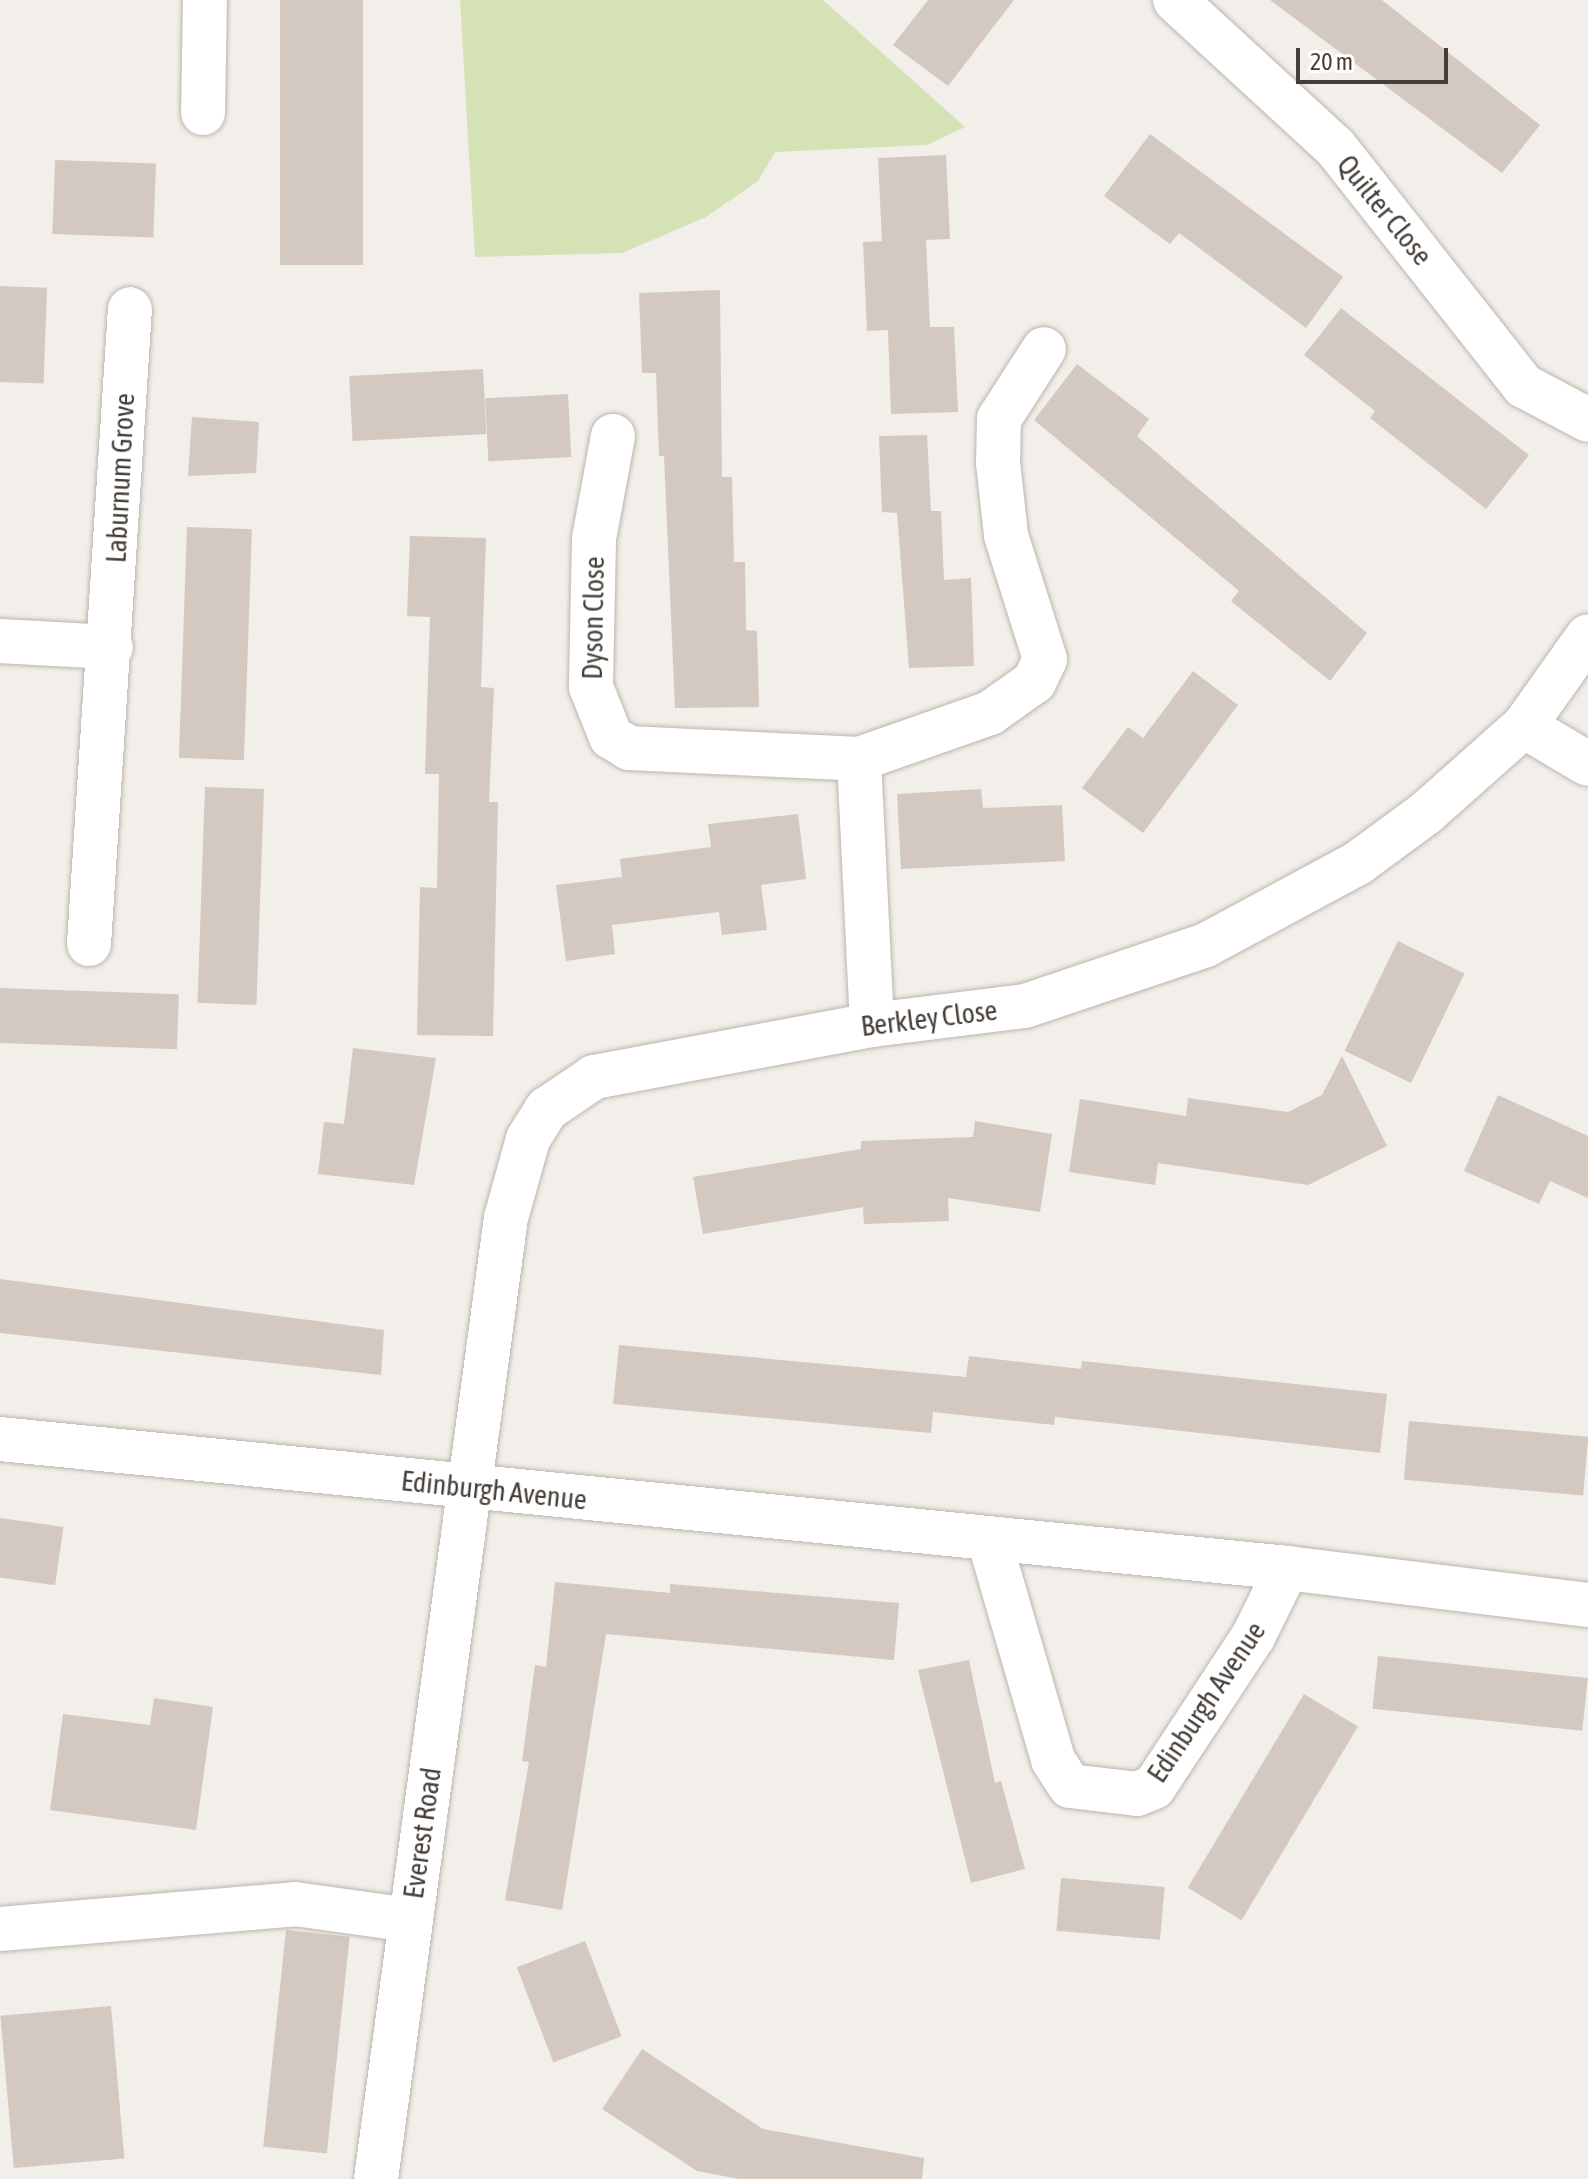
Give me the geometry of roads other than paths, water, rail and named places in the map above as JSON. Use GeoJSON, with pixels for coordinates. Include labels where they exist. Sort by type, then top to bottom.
{"type":"FeatureCollection","features":[{"type":"Feature","properties":{"kind":"street"},"geometry":{"type":"LineString","coordinates":[[203,113],[205,0]]}},
{"type":"Feature","properties":{"kind":"street","name":"Quilter Close"},"geometry":{"type":"LineString","coordinates":[[1175,0],[1335,147],[1524,386],[1588,420]]}},
{"type":"Feature","properties":{"kind":"street","name":"Laburnum Grove"},"geometry":{"type":"LineString","coordinates":[[89,944],[111,647],[130,309]]}},
{"type":"Feature","properties":{"kind":"street","name":"Dyson Close"},"geometry":{"type":"LineString","coordinates":[[613,436],[594,539],[591,672],[597,714],[611,737],[629,748],[859,759],[990,713],[1034,682],[1045,659],[1006,535],[998,463],[999,419],[1044,349]]}},
{"type":"Feature","properties":{"kind":"street","name":"Berkley Close"},"geometry":{"type":"LineString","coordinates":[[467,1487],[506,1218],[528,1139],[547,1109],[594,1077],[872,1025],[1025,1006],[1206,945],[1358,863],[1426,813],[1524,726],[1588,636]]}},
{"type":"Feature","properties":{"kind":"street"},"geometry":{"type":"LineString","coordinates":[[0,641],[111,647]]}},
{"type":"Feature","properties":{"kind":"street"},"geometry":{"type":"LineString","coordinates":[[1524,726],[1588,764]]}},
{"type":"Feature","properties":{"kind":"street"},"geometry":{"type":"LineString","coordinates":[[859,759],[872,1025]]}},
{"type":"Feature","properties":{"kind":"street","name":"Edinburgh Avenue"},"geometry":{"type":"LineString","coordinates":[[0,1439],[1287,1568],[1588,1605]]}},
{"type":"Feature","properties":{"kind":"street","name":"Everest Road"},"geometry":{"type":"LineString","coordinates":[[376,2179],[467,1487]]}},
{"type":"Feature","properties":{"kind":"street","name":"Edinburgh Avenue"},"geometry":{"type":"LineString","coordinates":[[989,1539],[1053,1760],[1070,1786],[1137,1794],[1154,1787],[1171,1762],[1253,1637],[1287,1568]]}},
{"type":"Feature","properties":{"kind":"street"},"geometry":{"type":"LineString","coordinates":[[0,1929],[295,1904],[410,1920]]}}]}
